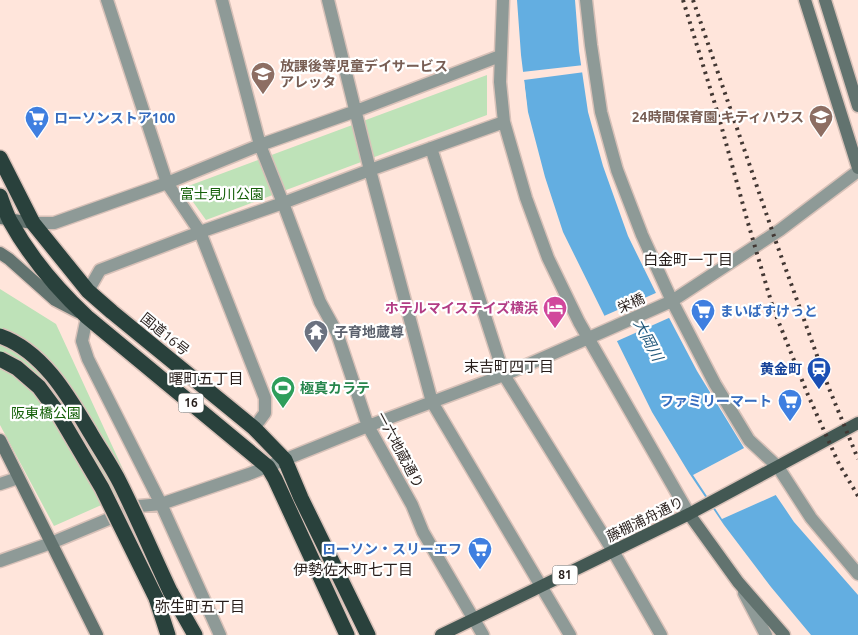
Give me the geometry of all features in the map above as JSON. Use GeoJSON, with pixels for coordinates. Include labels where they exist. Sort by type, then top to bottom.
{"type":"FeatureCollection","features":[{"type":"Feature","properties":{"kind":"highway","name":"国道16号"},"geometry":{"type":"LineString","coordinates":[[0,158],[33,223],[88,291],[254,428],[285,460],[301,498],[368,635]]}},
{"type":"Feature","properties":{"kind":"highway","name":"16"},"geometry":{"type":"LineString","coordinates":[[0,196],[5,219],[34,259],[65,296],[87,317],[268,466],[347,635]]}},
{"type":"Feature","properties":{"kind":"highway"},"geometry":{"type":"LineString","coordinates":[[0,336],[31,353],[50,373],[71,401],[120,482],[170,591],[196,635]]}},
{"type":"Feature","properties":{"kind":"highway"},"geometry":{"type":"LineString","coordinates":[[5,363],[39,387],[56,410],[102,488],[156,598],[168,635]]}},
{"type":"Feature","properties":{"kind":"main road","name":"藤棚浦舟通り"},"geometry":{"type":"LineString","coordinates":[[441,635],[689,514],[858,423]]}},
{"type":"Feature","properties":{"kind":"street"},"geometry":{"type":"LineString","coordinates":[[107,0],[167,183],[200,232],[265,398],[265,413],[254,428]]}},
{"type":"Feature","properties":{"kind":"street","name":"一六地蔵通り"},"geometry":{"type":"LineString","coordinates":[[222,0],[260,145],[320,302],[337,333],[368,426],[412,505],[423,532],[482,635]]}},
{"type":"Feature","properties":{"kind":"street"},"geometry":{"type":"LineString","coordinates":[[328,0],[370,170],[432,402],[570,635]]}},
{"type":"Feature","properties":{"kind":"street"},"geometry":{"type":"LineString","coordinates":[[503,0],[500,82],[504,122],[526,198],[548,258],[588,338],[689,514],[738,582],[784,635]]}},
{"type":"Feature","properties":{"kind":"street"},"geometry":{"type":"LineString","coordinates":[[586,0],[601,112],[617,170],[668,302],[748,440],[778,467],[810,518],[858,574]]}},
{"type":"Feature","properties":{"kind":"street"},"geometry":{"type":"LineString","coordinates":[[805,0],[858,170]]}},
{"type":"Feature","properties":{"kind":"street"},"geometry":{"type":"LineString","coordinates":[[825,0],[858,106]]}},
{"type":"Feature","properties":{"kind":"street"},"geometry":{"type":"LineString","coordinates":[[5,219],[33,223],[58,222],[167,183],[260,145],[356,111],[500,56]]}},
{"type":"Feature","properties":{"kind":"street"},"geometry":{"type":"LineString","coordinates":[[88,291],[100,270],[504,122]]}},
{"type":"Feature","properties":{"kind":"street"},"geometry":{"type":"LineString","coordinates":[[432,148],[504,375],[613,551],[661,635]]}},
{"type":"Feature","properties":{"kind":"street","name":"栄橋"},"geometry":{"type":"LineString","coordinates":[[0,561],[51,543],[140,506],[161,504],[285,460],[368,426],[504,375],[668,302],[780,230],[858,170]]}},
{"type":"Feature","properties":{"kind":"street"},"geometry":{"type":"LineString","coordinates":[[0,253],[55,300],[87,317],[82,341],[88,359],[161,504],[220,635]]}},
{"type":"Feature","properties":{"kind":"street"},"geometry":{"type":"LineString","coordinates":[[0,440],[97,635]]}},
{"type":"Feature","properties":{"kind":"street"},"geometry":{"type":"LineString","coordinates":[[0,484],[18,478]]}},
{"type":"Feature","properties":{"kind":"street"},"geometry":{"type":"LineString","coordinates":[[738,582],[766,635]]}},
{"type":"Feature","properties":{"kind":"green space","name":"富士見川公園"},"geometry":{"type":"Polygon","coordinates":[[[487,75],[487,115],[206,220],[183,188],[487,75]]]}},
{"type":"Feature","properties":{"kind":"green space","name":"阪東橋公園"},"geometry":{"type":"Polygon","coordinates":[[[0,289],[56,324],[133,491],[54,526],[0,425],[0,289]]]}},
{"type":"Feature","properties":{"kind":"water","name":"大岡川"},"geometry":{"type":"Polygon","coordinates":[[[517,0],[575,0],[579,51],[588,112],[603,166],[628,236],[697,371],[744,448],[794,522],[858,595],[858,635],[811,635],[771,587],[724,525],[689,473],[652,412],[563,232],[545,177],[528,112],[517,0]]]}},
{"type":"Feature","properties":{"kind":"pier"},"geometry":{"type":"Polygon","coordinates":[[[518,42],[522,72],[584,65],[585,72],[524,80],[527,108],[525,108],[518,42]]]}},
{"type":"Feature","properties":{"kind":"pier"},"geometry":{"type":"Polygon","coordinates":[[[658,292],[671,317],[615,342],[604,316],[658,292]]]}},
{"type":"Feature","properties":{"kind":"pier"},"geometry":{"type":"Polygon","coordinates":[[[746,447],[778,494],[722,519],[693,475],[746,447]]]}},
{"type":"Feature","properties":{"kind":"railway"},"geometry":{"type":"LineString","coordinates":[[683,0],[718,114],[773,308],[808,395],[839,464],[858,496]]}},
{"type":"Feature","properties":{"kind":"railway"},"geometry":{"type":"LineString","coordinates":[[693,0],[776,242],[828,386],[858,459]]}},
{"type":"Feature","properties":{"kind":"place","name":"放課後等児童デイサービス アレッタ"},"geometry":{"type":"Point","coordinates":[263,95]}},
{"type":"Feature","properties":{"kind":"place","name":"24時間保育園 キティハウス"},"geometry":{"type":"Point","coordinates":[821,138]}},
{"type":"Feature","properties":{"kind":"place","name":"ローソンストア100"},"geometry":{"type":"Point","coordinates":[37,139]}},
{"type":"Feature","properties":{"kind":"place","name":"ホテルマイステイズ横浜"},"geometry":{"type":"Point","coordinates":[555,329]}},
{"type":"Feature","properties":{"kind":"place","name":"まいばすけっと"},"geometry":{"type":"Point","coordinates":[703,332]}},
{"type":"Feature","properties":{"kind":"place","name":"子育地蔵尊"},"geometry":{"type":"Point","coordinates":[316,353]}},
{"type":"Feature","properties":{"kind":"place","name":"黄金町"},"geometry":{"type":"Point","coordinates":[819,390]}},
{"type":"Feature","properties":{"kind":"place","name":"極真カラテ"},"geometry":{"type":"Point","coordinates":[283,409]}},
{"type":"Feature","properties":{"kind":"place","name":"ファミリーマート"},"geometry":{"type":"Point","coordinates":[790,422]}},
{"type":"Feature","properties":{"kind":"place","name":"ローソン・スリーエフ"},"geometry":{"type":"Point","coordinates":[480,570]}},
{"type":"Feature","properties":{"kind":"district","name":"白金町一丁目"},"geometry":{"type":"Point","coordinates":[688,260]}},
{"type":"Feature","properties":{"kind":"district","name":"末吉町四丁目"},"geometry":{"type":"Point","coordinates":[509,367]}},
{"type":"Feature","properties":{"kind":"district","name":"曙町五丁目"},"geometry":{"type":"Point","coordinates":[206,379]}},
{"type":"Feature","properties":{"kind":"district","name":"伊勢佐木町七丁目"},"geometry":{"type":"Point","coordinates":[353,570]}},
{"type":"Feature","properties":{"kind":"district","name":"弥生町五丁目"},"geometry":{"type":"Point","coordinates":[200,607]}}]}
